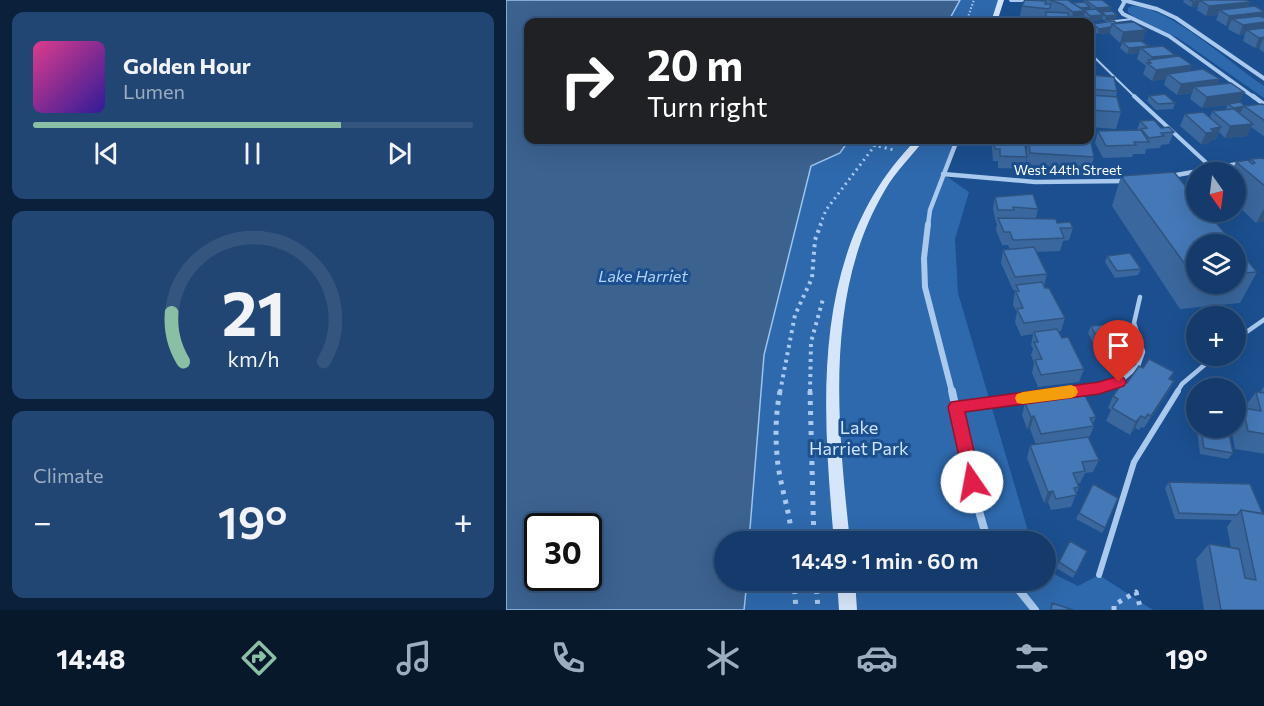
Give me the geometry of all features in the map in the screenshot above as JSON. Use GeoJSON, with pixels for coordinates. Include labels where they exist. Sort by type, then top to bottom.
{"type":"FeatureCollection","features":[{"type":"Feature","properties":{"kind":"street"},"geometry":{"type":"LineString","coordinates":[[995,18],[1001,0]]}},
{"type":"Feature","properties":{"kind":"street"},"geometry":{"type":"LineString","coordinates":[[1011,0],[1022,0]]}},
{"type":"Feature","properties":{"kind":"street"},"geometry":{"type":"LineString","coordinates":[[1265,79],[1176,18],[1157,9],[1124,1],[1121,10],[1132,19],[1169,36],[1265,105]]}},
{"type":"Feature","properties":{"kind":"street"},"geometry":{"type":"LineString","coordinates":[[841,531],[832,380],[839,314],[854,255],[869,210],[891,173],[916,144]]}},
{"type":"Feature","properties":{"kind":"street"},"geometry":{"type":"LineString","coordinates":[[955,144],[930,210],[924,258],[925,287],[985,531]]}},
{"type":"Feature","properties":{"kind":"street"},"geometry":{"type":"LineString","coordinates":[[1246,163],[1254,162]]}},
{"type":"Feature","properties":{"kind":"street"},"geometry":{"type":"LineString","coordinates":[[1162,177],[1186,173]]}},
{"type":"Feature","properties":{"kind":"street","name":"West 44th Street"},"geometry":{"type":"LineString","coordinates":[[943,174],[1009,182],[1056,184],[1139,180]]}},
{"type":"Feature","properties":{"kind":"street"},"geometry":{"type":"LineString","coordinates":[[847,591],[848,610]]}},
{"type":"Feature","properties":{"kind":"street"},"geometry":{"type":"LineString","coordinates":[[1020,591],[1033,608]]}},
{"type":"Feature","properties":{"kind":"lane"},"geometry":{"type":"LineString","coordinates":[[1101,23],[1132,19]]}},
{"type":"Feature","properties":{"kind":"lane"},"geometry":{"type":"LineString","coordinates":[[1094,57],[1205,162]]}},
{"type":"Feature","properties":{"kind":"lane"},"geometry":{"type":"LineString","coordinates":[[1111,84],[1122,85]]}},
{"type":"Feature","properties":{"kind":"lane"},"geometry":{"type":"LineString","coordinates":[[956,407],[1099,388],[1119,382],[1138,366],[1143,352],[1134,323],[1140,297]]}},
{"type":"Feature","properties":{"kind":"lane"},"geometry":{"type":"LineString","coordinates":[[1246,332],[1265,318]]}},
{"type":"Feature","properties":{"kind":"lane"},"geometry":{"type":"LineString","coordinates":[[1099,575],[1134,462],[1181,384],[1203,366]]}},
{"type":"Feature","properties":{"kind":"path"},"geometry":{"type":"LineString","coordinates":[[967,18],[974,0]]}},
{"type":"Feature","properties":{"kind":"path"},"geometry":{"type":"LineString","coordinates":[[792,531],[777,457],[776,414],[795,315],[812,278],[815,240],[826,210],[852,178],[873,146],[900,152]]}},
{"type":"Feature","properties":{"kind":"path"},"geometry":{"type":"LineString","coordinates":[[795,591],[796,610]]}},
{"type":"Feature","properties":{"kind":"path"},"geometry":{"type":"LineString","coordinates":[[817,591],[818,610]]}},
{"type":"Feature","properties":{"kind":"path"},"geometry":{"type":"LineString","coordinates":[[1114,610],[1115,605],[1136,592],[1141,610]]}},
{"type":"Feature","properties":{"kind":"green space"},"geometry":{"type":"Polygon","coordinates":[[[960,0],[1001,0],[995,18],[950,18],[960,0]]]}},
{"type":"Feature","properties":{"kind":"green space"},"geometry":{"type":"Polygon","coordinates":[[[1132,6],[1164,16],[1200,38],[1264,86],[1264,98],[1178,38],[1134,17],[1128,12],[1128,8],[1132,6]]]}},
{"type":"Feature","properties":{"kind":"green space","name":"Lake Harriet Park"},"geometry":{"type":"Polygon","coordinates":[[[846,144],[955,144],[943,174],[969,192],[955,239],[958,293],[1028,531],[750,531],[764,355],[811,166],[840,153],[846,144]]]}},
{"type":"Feature","properties":{"kind":"green space"},"geometry":{"type":"Polygon","coordinates":[[[1056,575],[1078,586],[1099,575],[1153,610],[744,610],[746,591],[1056,591],[1056,575]]]}},
{"type":"Feature","properties":{"kind":"water","name":"Lake Harriet"},"geometry":{"type":"Polygon","coordinates":[[[506,0],[960,0],[950,18],[524,18],[524,144],[846,144],[840,153],[811,166],[764,355],[750,531],[714,531],[714,591],[746,591],[744,610],[506,610],[506,0]]]}},
{"type":"Feature","properties":{"kind":"building"},"geometry":{"type":"Polygon","coordinates":[[[1025,0],[1046,1],[1045,4],[1051,4],[1049,9],[1022,6],[1025,0]]]}},
{"type":"Feature","properties":{"kind":"building"},"geometry":{"type":"Polygon","coordinates":[[[1049,0],[1068,0],[1085,11],[1073,12],[1062,4],[1049,0]]]}},
{"type":"Feature","properties":{"kind":"building"},"geometry":{"type":"Polygon","coordinates":[[[1085,0],[1102,0],[1111,7],[1097,8],[1085,0]]]}},
{"type":"Feature","properties":{"kind":"building"},"geometry":{"type":"Polygon","coordinates":[[[1200,0],[1246,0],[1250,2],[1209,6],[1200,0]]]}},
{"type":"Feature","properties":{"kind":"building"},"geometry":{"type":"Polygon","coordinates":[[[1084,2],[1090,7],[1081,8],[1072,3],[1084,2]]]}},
{"type":"Feature","properties":{"kind":"building"},"geometry":{"type":"Polygon","coordinates":[[[1255,6],[1265,12],[1229,16],[1219,10],[1255,6]]]}},
{"type":"Feature","properties":{"kind":"building"},"geometry":{"type":"Polygon","coordinates":[[[1096,9],[1103,15],[1090,16],[1084,10],[1096,9]]]}},
{"type":"Feature","properties":{"kind":"building"},"geometry":{"type":"Polygon","coordinates":[[[1112,11],[1117,15],[1106,16],[1102,12],[1112,11]]]}},
{"type":"Feature","properties":{"kind":"building"},"geometry":{"type":"Polygon","coordinates":[[[1046,12],[1068,13],[1069,18],[1046,18],[1046,12]]]}},
{"type":"Feature","properties":{"kind":"building"},"geometry":{"type":"Polygon","coordinates":[[[1259,16],[1265,18],[1265,22],[1243,25],[1232,19],[1259,16]]]}},
{"type":"Feature","properties":{"kind":"building"},"geometry":{"type":"Polygon","coordinates":[[[1114,21],[1117,23],[1112,24],[1111,27],[1099,29],[1094,24],[1114,21]]]}},
{"type":"Feature","properties":{"kind":"building"},"geometry":{"type":"Polygon","coordinates":[[[1134,22],[1146,30],[1123,32],[1112,24],[1134,22]]]}},
{"type":"Feature","properties":{"kind":"building"},"geometry":{"type":"Polygon","coordinates":[[[1265,28],[1265,37],[1259,38],[1247,30],[1265,28]]]}},
{"type":"Feature","properties":{"kind":"building"},"geometry":{"type":"Polygon","coordinates":[[[1141,41],[1149,46],[1129,48],[1122,42],[1141,41]]]}},
{"type":"Feature","properties":{"kind":"building"},"geometry":{"type":"Polygon","coordinates":[[[1163,46],[1175,55],[1152,57],[1141,48],[1163,46]]]}},
{"type":"Feature","properties":{"kind":"building"},"geometry":{"type":"Polygon","coordinates":[[[1179,56],[1192,65],[1156,70],[1147,63],[1151,63],[1148,60],[1179,56]]]}},
{"type":"Feature","properties":{"kind":"building"},"geometry":{"type":"Polygon","coordinates":[[[1203,69],[1220,79],[1181,84],[1168,74],[1203,69]]]}},
{"type":"Feature","properties":{"kind":"building"},"geometry":{"type":"Polygon","coordinates":[[[1094,75],[1114,77],[1117,91],[1094,89],[1094,75]]]}},
{"type":"Feature","properties":{"kind":"building"},"geometry":{"type":"Polygon","coordinates":[[[1231,83],[1244,92],[1207,97],[1194,87],[1231,83]]]}},
{"type":"Feature","properties":{"kind":"building"},"geometry":{"type":"Polygon","coordinates":[[[1165,94],[1175,103],[1158,104],[1149,96],[1165,94]]]}},
{"type":"Feature","properties":{"kind":"building"},"geometry":{"type":"Polygon","coordinates":[[[1094,95],[1117,97],[1121,112],[1094,110],[1094,95]]]}},
{"type":"Feature","properties":{"kind":"building"},"geometry":{"type":"Polygon","coordinates":[[[1240,102],[1245,106],[1234,108],[1228,104],[1240,102]]]}},
{"type":"Feature","properties":{"kind":"building"},"geometry":{"type":"Polygon","coordinates":[[[1265,105],[1265,121],[1244,106],[1265,105]]]}},
{"type":"Feature","properties":{"kind":"building"},"geometry":{"type":"Polygon","coordinates":[[[1234,109],[1253,124],[1230,126],[1212,111],[1234,109]]]}},
{"type":"Feature","properties":{"kind":"building"},"geometry":{"type":"Polygon","coordinates":[[[1203,112],[1221,127],[1211,129],[1214,132],[1206,133],[1185,114],[1203,112]]]}},
{"type":"Feature","properties":{"kind":"building"},"geometry":{"type":"Polygon","coordinates":[[[1154,120],[1161,128],[1169,127],[1174,132],[1161,133],[1164,136],[1149,138],[1141,129],[1147,128],[1140,121],[1154,120]]]}},
{"type":"Feature","properties":{"kind":"building"},"geometry":{"type":"Polygon","coordinates":[[[1141,130],[1149,142],[1106,146],[1098,131],[1141,130]]]}},
{"type":"Feature","properties":{"kind":"building"},"geometry":{"type":"Polygon","coordinates":[[[994,144],[1025,144],[1027,157],[1000,156],[1000,149],[995,149],[994,144]]]}},
{"type":"Feature","properties":{"kind":"building"},"geometry":{"type":"Polygon","coordinates":[[[1029,144],[1091,144],[1094,157],[1030,153],[1029,144]]]}},
{"type":"Feature","properties":{"kind":"building"},"geometry":{"type":"Polygon","coordinates":[[[1251,159],[1265,159],[1265,186],[1246,170],[1246,162],[1236,162],[1248,160],[1252,164],[1255,163],[1251,159]]]}},
{"type":"Feature","properties":{"kind":"building"},"geometry":{"type":"Polygon","coordinates":[[[1174,172],[1186,187],[1186,222],[1215,222],[1226,234],[1186,234],[1186,266],[1121,176],[1174,172]]]}},
{"type":"Feature","properties":{"kind":"building"},"geometry":{"type":"Polygon","coordinates":[[[1033,194],[1038,209],[1013,207],[1014,210],[998,210],[995,197],[1033,194]]]}},
{"type":"Feature","properties":{"kind":"building"},"geometry":{"type":"Polygon","coordinates":[[[998,218],[1056,219],[1057,223],[1070,222],[1073,228],[1060,228],[1064,238],[1013,240],[1010,232],[1004,232],[998,218]]]}},
{"type":"Feature","properties":{"kind":"building"},"geometry":{"type":"Polygon","coordinates":[[[1034,247],[1047,274],[1015,277],[1003,250],[1034,247]]]}},
{"type":"Feature","properties":{"kind":"building"},"geometry":{"type":"Polygon","coordinates":[[[1130,253],[1141,269],[1117,271],[1107,256],[1130,253]]]}},
{"type":"Feature","properties":{"kind":"building"},"geometry":{"type":"Polygon","coordinates":[[[1246,259],[1257,272],[1246,273],[1246,259]]]}},
{"type":"Feature","properties":{"kind":"building"},"geometry":{"type":"Polygon","coordinates":[[[1042,282],[1045,288],[1049,288],[1065,318],[1024,323],[1017,309],[1023,308],[1016,292],[1019,291],[1016,285],[1042,282]]]}},
{"type":"Feature","properties":{"kind":"building"},"geometry":{"type":"Polygon","coordinates":[[[1124,323],[1137,345],[1103,349],[1091,326],[1124,323]]]}},
{"type":"Feature","properties":{"kind":"building"},"geometry":{"type":"Polygon","coordinates":[[[1057,329],[1062,338],[1068,337],[1084,369],[1041,375],[1035,360],[1042,359],[1034,342],[1038,342],[1034,332],[1057,329]]]}},
{"type":"Feature","properties":{"kind":"building"},"geometry":{"type":"Polygon","coordinates":[[[1149,359],[1174,372],[1169,379],[1174,381],[1151,416],[1148,414],[1145,418],[1141,416],[1136,422],[1112,408],[1118,399],[1113,396],[1124,381],[1127,383],[1139,366],[1143,368],[1149,359]]]}},
{"type":"Feature","properties":{"kind":"building"},"geometry":{"type":"Polygon","coordinates":[[[1082,390],[1096,417],[1090,418],[1094,426],[1041,434],[1034,416],[1031,417],[1025,403],[1052,399],[1050,394],[1082,390]]]}},
{"type":"Feature","properties":{"kind":"building"},"geometry":{"type":"Polygon","coordinates":[[[1256,392],[1265,393],[1265,434],[1248,431],[1246,408],[1261,411],[1256,392]]]}},
{"type":"Feature","properties":{"kind":"building"},"geometry":{"type":"Polygon","coordinates":[[[1088,437],[1099,460],[1082,462],[1085,471],[1073,473],[1079,487],[1074,488],[1077,495],[1056,499],[1053,491],[1048,492],[1030,445],[1088,437]]]}},
{"type":"Feature","properties":{"kind":"building"},"geometry":{"type":"Polygon","coordinates":[[[1202,438],[1230,438],[1233,453],[1204,448],[1202,438]]]}},
{"type":"Feature","properties":{"kind":"building"},"geometry":{"type":"Polygon","coordinates":[[[1169,482],[1250,484],[1263,514],[1241,510],[1237,515],[1179,513],[1169,482]]]}},
{"type":"Feature","properties":{"kind":"building"},"geometry":{"type":"Polygon","coordinates":[[[1093,484],[1118,498],[1105,528],[1079,513],[1093,484]]]}},
{"type":"Feature","properties":{"kind":"building"},"geometry":{"type":"Polygon","coordinates":[[[1241,510],[1265,514],[1265,610],[1221,610],[1209,544],[1239,549],[1245,578],[1256,580],[1241,510]]]}},
{"type":"Feature","properties":{"kind":"building"},"geometry":{"type":"Polygon","coordinates":[[[1070,541],[1087,551],[1076,573],[1059,562],[1070,541]]]}},
{"type":"Feature","properties":{"kind":"building"},"geometry":{"type":"Polygon","coordinates":[[[1052,603],[1073,610],[1051,610],[1052,603]]]}},
{"type":"Feature","properties":{"kind":"slow traffic"},"geometry":{"type":"LineString","coordinates":[[1023,398],[1071,392]]}},
{"type":"Feature","properties":{"kind":"route"},"geometry":{"type":"LineString","coordinates":[[972,482],[956,407],[1099,388],[1119,382]]}}]}
